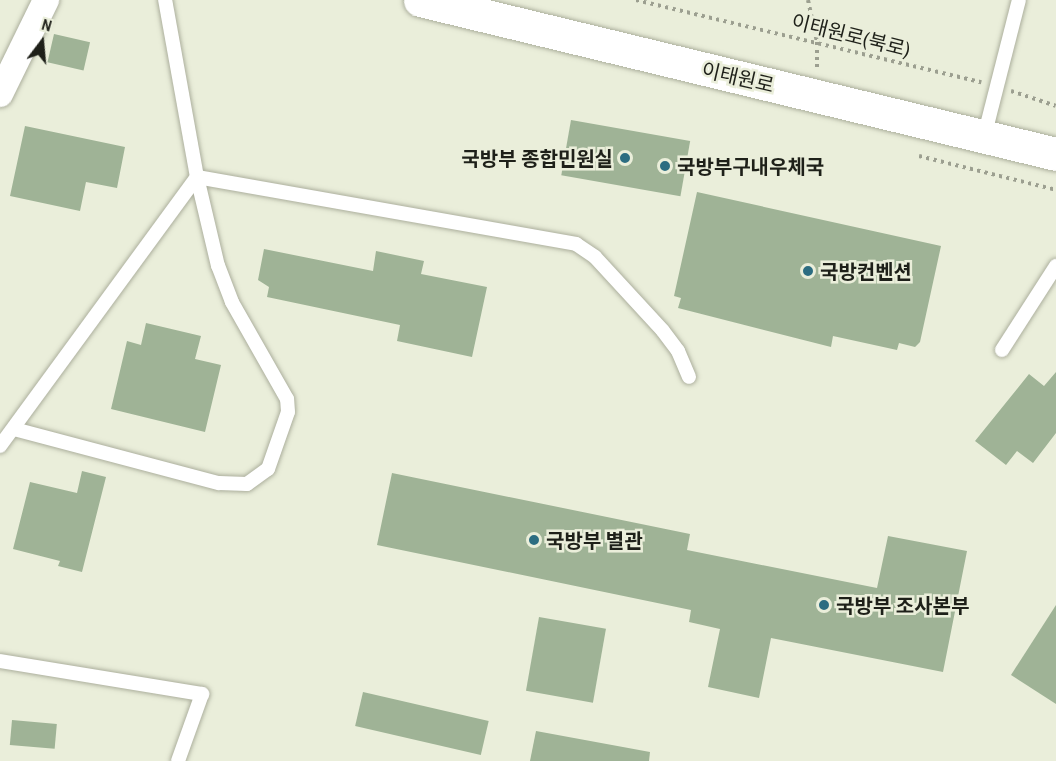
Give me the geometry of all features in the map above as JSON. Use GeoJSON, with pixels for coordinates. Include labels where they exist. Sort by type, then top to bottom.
{"type":"FeatureCollection","features":[{"type":"Feature","properties":{"kind":"main road","name":"이태원로"},"geometry":{"type":"LineString","coordinates":[[420,0],[1056,154]]}},
{"type":"Feature","properties":{"kind":"street"},"geometry":{"type":"LineString","coordinates":[[0,94],[7,59],[46,0]]}},
{"type":"Feature","properties":{"kind":"lane"},"geometry":{"type":"LineString","coordinates":[[14,429],[219,483],[247,484],[268,470],[288,412],[287,399],[232,302],[218,266],[196,177],[165,0]]}},
{"type":"Feature","properties":{"kind":"lane"},"geometry":{"type":"LineString","coordinates":[[984,137],[1019,0]]}},
{"type":"Feature","properties":{"kind":"lane"},"geometry":{"type":"LineString","coordinates":[[196,177],[576,244],[595,257],[663,331],[678,351],[689,377]]}},
{"type":"Feature","properties":{"kind":"lane"},"geometry":{"type":"LineString","coordinates":[[0,446],[196,177]]}},
{"type":"Feature","properties":{"kind":"lane"},"geometry":{"type":"LineString","coordinates":[[1002,350],[1056,266]]}},
{"type":"Feature","properties":{"kind":"lane"},"geometry":{"type":"LineString","coordinates":[[0,662],[202,694],[178,761]]}},
{"type":"Feature","properties":{"kind":"path","name":"이태원로(북로)"},"geometry":{"type":"LineString","coordinates":[[636,0],[997,85],[1056,106]]}},
{"type":"Feature","properties":{"kind":"path"},"geometry":{"type":"LineString","coordinates":[[808,0],[817,42],[817,96]]}},
{"type":"Feature","properties":{"kind":"path"},"geometry":{"type":"LineString","coordinates":[[919,156],[1056,190]]}},
{"type":"Feature","properties":{"kind":"building"},"geometry":{"type":"Polygon","coordinates":[[[54,34],[90,42],[84,71],[47,62],[54,34]]]}},
{"type":"Feature","properties":{"kind":"building","name":"국방부 종합민원실"},"geometry":{"type":"Polygon","coordinates":[[[571,120],[690,141],[680,196],[561,175],[571,120]]]}},
{"type":"Feature","properties":{"kind":"building"},"geometry":{"type":"Polygon","coordinates":[[[25,126],[125,147],[117,188],[86,182],[80,211],[10,196],[25,126]]]}},
{"type":"Feature","properties":{"kind":"building","name":"국방컨벤션"},"geometry":{"type":"Polygon","coordinates":[[[697,192],[941,246],[920,342],[915,347],[899,343],[897,350],[833,336],[831,347],[678,308],[681,298],[674,296],[697,192]]]}},
{"type":"Feature","properties":{"kind":"building"},"geometry":{"type":"Polygon","coordinates":[[[264,249],[373,271],[376,251],[424,261],[421,274],[487,287],[472,357],[397,341],[400,325],[267,297],[269,287],[258,280],[264,249]]]}},
{"type":"Feature","properties":{"kind":"building"},"geometry":{"type":"Polygon","coordinates":[[[146,323],[201,336],[195,359],[221,365],[205,432],[111,409],[127,341],[141,345],[146,323]]]}},
{"type":"Feature","properties":{"kind":"building"},"geometry":{"type":"Polygon","coordinates":[[[1056,372],[1056,433],[1033,463],[1017,451],[1006,465],[975,441],[1029,374],[1044,386],[1056,372]]]}},
{"type":"Feature","properties":{"kind":"building"},"geometry":{"type":"Polygon","coordinates":[[[82,471],[106,477],[82,572],[58,566],[60,561],[13,549],[30,482],[77,493],[82,471]]]}},
{"type":"Feature","properties":{"kind":"building"},"geometry":{"type":"Polygon","coordinates":[[[392,473],[690,534],[687,550],[877,588],[888,536],[967,551],[943,672],[771,638],[759,698],[708,687],[720,629],[689,622],[691,610],[377,545],[392,473]]]}},
{"type":"Feature","properties":{"kind":"building"},"geometry":{"type":"Polygon","coordinates":[[[1056,605],[1056,704],[1011,675],[1056,605]]]}},
{"type":"Feature","properties":{"kind":"building"},"geometry":{"type":"Polygon","coordinates":[[[539,617],[606,629],[593,703],[526,691],[539,617]]]}},
{"type":"Feature","properties":{"kind":"building"},"geometry":{"type":"Polygon","coordinates":[[[363,692],[489,721],[481,755],[355,726],[363,692]]]}},
{"type":"Feature","properties":{"kind":"building"},"geometry":{"type":"Polygon","coordinates":[[[12,720],[57,724],[55,749],[10,745],[12,720]]]}},
{"type":"Feature","properties":{"kind":"building"},"geometry":{"type":"Polygon","coordinates":[[[536,731],[650,752],[649,761],[530,761],[536,731]]]}},
{"type":"Feature","properties":{"kind":"place","name":"국방부 종합민원실"},"geometry":{"type":"Point","coordinates":[625,158]}},
{"type":"Feature","properties":{"kind":"place","name":"국방부구내우체국"},"geometry":{"type":"Point","coordinates":[665,166]}},
{"type":"Feature","properties":{"kind":"place","name":"국방컨벤션"},"geometry":{"type":"Point","coordinates":[808,271]}},
{"type":"Feature","properties":{"kind":"place","name":"국방부 별관"},"geometry":{"type":"Point","coordinates":[534,540]}},
{"type":"Feature","properties":{"kind":"place","name":"국방부 조사본부"},"geometry":{"type":"Point","coordinates":[824,605]}}]}
